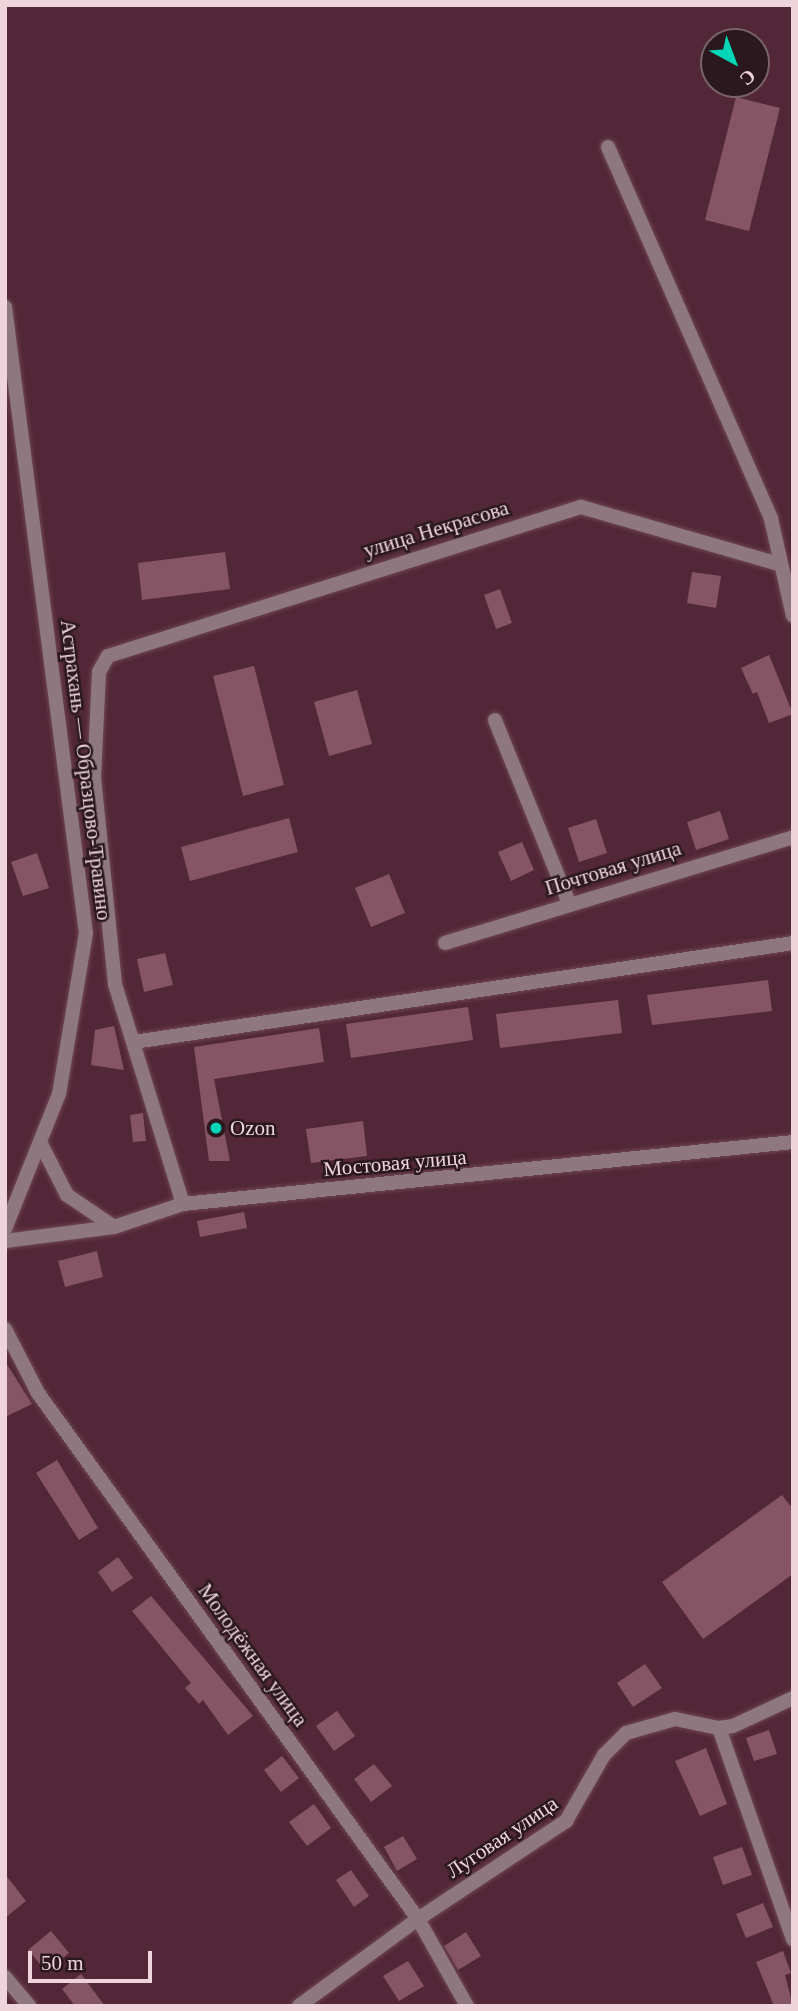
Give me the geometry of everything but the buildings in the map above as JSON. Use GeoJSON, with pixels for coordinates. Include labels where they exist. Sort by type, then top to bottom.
{"type":"FeatureCollection","features":[{"type":"Feature","properties":{"kind":"street"},"geometry":{"type":"LineString","coordinates":[[608,147],[771,519],[779,564],[792,612]]}},
{"type":"Feature","properties":{"kind":"street","name":"Астрахань — Образцово-Травино"},"geometry":{"type":"LineString","coordinates":[[5,307],[86,933],[59,1094],[42,1146],[5,1229]]}},
{"type":"Feature","properties":{"kind":"street","name":"улица Некрасова"},"geometry":{"type":"LineString","coordinates":[[134,1042],[115,984],[94,778],[99,672],[108,656],[581,507],[779,564]]}},
{"type":"Feature","properties":{"kind":"street"},"geometry":{"type":"LineString","coordinates":[[495,720],[569,902]]}},
{"type":"Feature","properties":{"kind":"street","name":"Почтовая улица"},"geometry":{"type":"LineString","coordinates":[[445,943],[569,902],[793,837]]}},
{"type":"Feature","properties":{"kind":"street"},"geometry":{"type":"LineString","coordinates":[[183,1204],[134,1042],[793,943]]}},
{"type":"Feature","properties":{"kind":"street","name":"Мостовая улица"},"geometry":{"type":"LineString","coordinates":[[5,1241],[114,1227],[183,1204],[793,1142]]}},
{"type":"Feature","properties":{"kind":"street"},"geometry":{"type":"LineString","coordinates":[[42,1146],[67,1195],[114,1227]]}},
{"type":"Feature","properties":{"kind":"street","name":"Молодёжная улица"},"geometry":{"type":"LineString","coordinates":[[5,1329],[38,1393],[418,1919],[467,2006]]}},
{"type":"Feature","properties":{"kind":"street"},"geometry":{"type":"LineString","coordinates":[[793,1698],[719,1728],[793,1939]]}},
{"type":"Feature","properties":{"kind":"street","name":"Луговая улица"},"geometry":{"type":"LineString","coordinates":[[299,2006],[418,1919],[566,1821],[576,1811],[604,1755],[626,1733],[675,1719],[719,1728]]}},
{"type":"Feature","properties":{"kind":"street"},"geometry":{"type":"LineString","coordinates":[[5,1977],[29,2006]]}},
{"type":"Feature","properties":{"kind":"place","name":"Ozon"},"geometry":{"type":"Point","coordinates":[216,1128]}}]}
